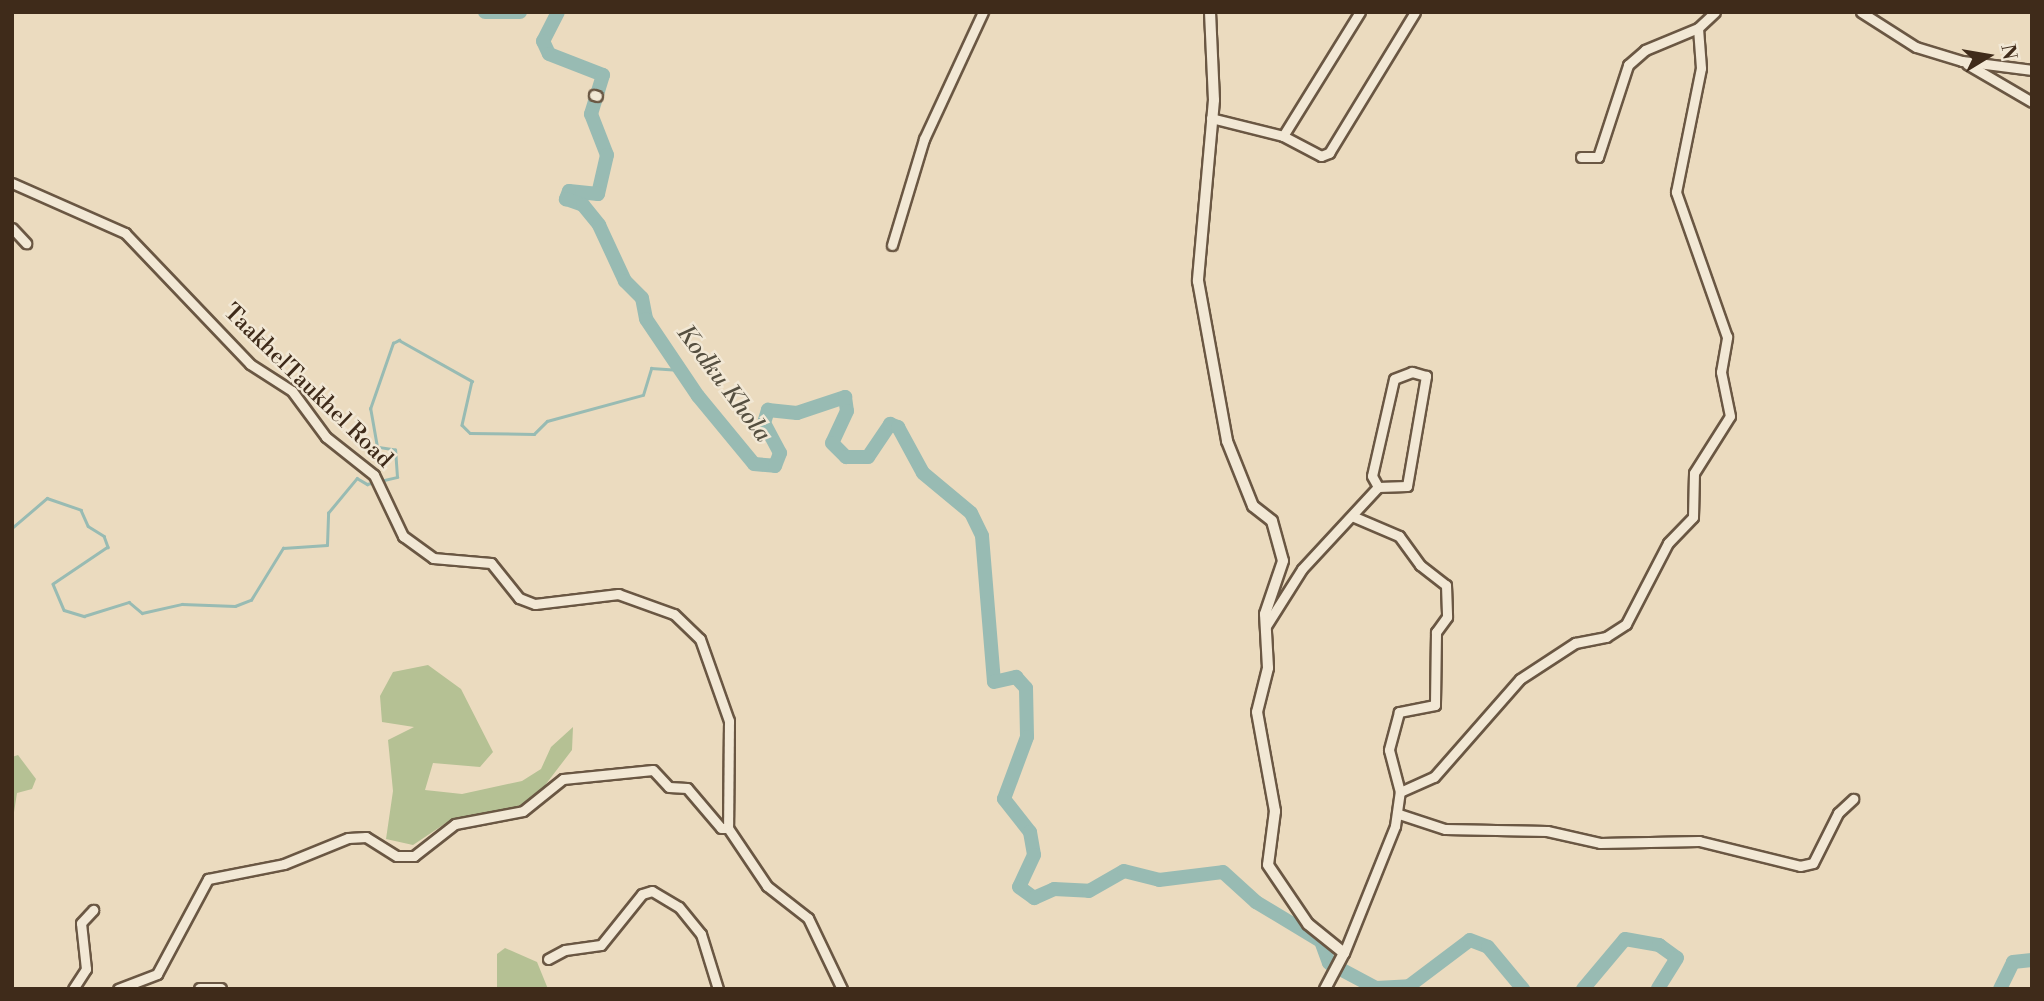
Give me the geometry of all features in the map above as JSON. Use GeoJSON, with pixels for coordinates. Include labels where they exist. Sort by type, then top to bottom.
{"type":"FeatureCollection","features":[{"type":"Feature","properties":{"kind":"street"},"geometry":{"type":"LineString","coordinates":[[892,245],[903,226],[905,193],[924,139],[983,12]]}},
{"type":"Feature","properties":{"kind":"street"},"geometry":{"type":"LineString","coordinates":[[1210,12],[1211,118],[1198,281],[1227,441],[1253,506],[1272,521],[1283,561],[1266,626],[1268,668],[1257,712],[1275,811],[1268,865],[1308,924],[1343,956]]}},
{"type":"Feature","properties":{"kind":"street"},"geometry":{"type":"LineString","coordinates":[[1283,136],[1360,12]]}},
{"type":"Feature","properties":{"kind":"street"},"geometry":{"type":"LineString","coordinates":[[1211,118],[1283,136],[1321,156],[1329,153],[1415,12]]}},
{"type":"Feature","properties":{"kind":"street"},"geometry":{"type":"LineString","coordinates":[[1581,157],[1598,157],[1628,65],[1645,50],[1698,28],[1715,12]]}},
{"type":"Feature","properties":{"kind":"street"},"geometry":{"type":"LineString","coordinates":[[1861,12],[1916,47],[1962,61],[2032,69]]}},
{"type":"Feature","properties":{"kind":"street"},"geometry":{"type":"LineString","coordinates":[[1400,792],[1434,778],[1520,679],[1575,643],[1606,637],[1626,624],[1668,543],[1693,517],[1694,473],[1730,416],[1721,372],[1727,337],[1675,192],[1701,68],[1698,28]]}},
{"type":"Feature","properties":{"kind":"street"},"geometry":{"type":"LineString","coordinates":[[1962,61],[2032,102]]}},
{"type":"Feature","properties":{"kind":"street","name":"TaakhelTaukhel Road"},"geometry":{"type":"LineString","coordinates":[[12,183],[125,233],[250,364],[292,391],[326,437],[374,475],[403,536],[433,558],[491,563],[519,598],[535,604],[618,594],[674,614],[700,639],[729,721],[727,828]]}},
{"type":"Feature","properties":{"kind":"street"},"geometry":{"type":"LineString","coordinates":[[12,228],[26,243]]}},
{"type":"Feature","properties":{"kind":"street"},"geometry":{"type":"LineString","coordinates":[[1266,626],[1302,569],[1378,487],[1408,486],[1426,376],[1412,372],[1394,379],[1372,476],[1378,487]]}},
{"type":"Feature","properties":{"kind":"street"},"geometry":{"type":"LineString","coordinates":[[1325,989],[1343,956],[1399,814],[1400,792],[1389,750],[1399,712],[1435,705],[1436,632],[1447,617],[1446,585],[1420,565],[1399,536],[1352,516]]}},
{"type":"Feature","properties":{"kind":"street"},"geometry":{"type":"LineString","coordinates":[[118,989],[157,974],[208,879],[284,864],[348,838],[366,837],[397,856],[414,856],[455,824],[523,811],[563,779],[653,770],[669,787],[687,788],[721,828],[727,828],[767,886],[808,918],[842,989]]}},
{"type":"Feature","properties":{"kind":"street"},"geometry":{"type":"LineString","coordinates":[[1399,814],[1445,829],[1547,831],[1600,843],[1699,841],[1800,866],[1813,863],[1838,813],[1853,799]]}},
{"type":"Feature","properties":{"kind":"street"},"geometry":{"type":"LineString","coordinates":[[548,959],[565,950],[601,945],[642,894],[652,891],[679,907],[701,934],[718,989]]}},
{"type":"Feature","properties":{"kind":"street"},"geometry":{"type":"LineString","coordinates":[[73,989],[86,969],[81,923],[93,910]]}},
{"type":"Feature","properties":{"kind":"street"},"geometry":{"type":"LineString","coordinates":[[200,989],[221,989]]}},
{"type":"Feature","properties":{"kind":"green space"},"geometry":{"type":"Polygon","coordinates":[[[428,665],[461,689],[493,752],[480,767],[433,763],[425,790],[462,794],[522,781],[541,769],[551,747],[573,727],[572,750],[536,797],[511,810],[446,823],[413,845],[386,839],[393,791],[388,740],[414,727],[382,722],[380,696],[393,672],[428,665]]]}},
{"type":"Feature","properties":{"kind":"green space"},"geometry":{"type":"Polygon","coordinates":[[[18,755],[36,779],[32,789],[17,793],[12,825],[12,757],[18,755]]]}},
{"type":"Feature","properties":{"kind":"green space"},"geometry":{"type":"Polygon","coordinates":[[[505,948],[537,962],[548,989],[497,989],[497,954],[505,948]]]}},
{"type":"Feature","properties":{"kind":"waterway","name":"Kodku Khola"},"geometry":{"type":"LineString","coordinates":[[485,12],[520,12]]}},
{"type":"Feature","properties":{"kind":"waterway","name":"Kodku Khola"},"geometry":{"type":"LineString","coordinates":[[558,12],[543,41],[549,54],[603,75],[591,114],[607,155],[598,194],[569,191],[566,199],[583,205],[599,225],[625,281],[642,298],[646,319],[698,396],[754,464],[775,466],[780,453],[764,423],[768,410],[797,413],[845,397],[847,411],[832,443],[846,457],[868,457],[890,424],[898,427],[923,473],[971,513],[982,536],[994,682],[1016,677],[1026,688],[1027,737],[1004,799],[1030,832],[1034,855],[1019,887],[1034,898],[1054,889],[1089,891],[1124,871],[1159,880],[1223,872],[1256,902],[1321,941],[1329,963],[1376,988],[1409,986],[1470,940],[1488,947],[1523,989]]}},
{"type":"Feature","properties":{"kind":"waterway"},"geometry":{"type":"LineString","coordinates":[[12,528],[47,498],[81,510],[88,526],[104,536],[108,547],[53,584],[64,610],[84,616],[129,602],[142,613],[182,604],[235,606],[251,600],[283,548],[327,545],[328,513],[357,478],[367,484],[397,477],[395,450],[377,447],[370,409],[393,343],[399,340],[472,381],[462,425],[470,433],[534,434],[547,421],[643,395],[651,368],[680,370]]}},
{"type":"Feature","properties":{"kind":"waterway","name":"Kodku Khola"},"geometry":{"type":"LineString","coordinates":[[1583,989],[1625,939],[1659,945],[1677,958],[1658,989]]}},
{"type":"Feature","properties":{"kind":"waterway","name":"Kodku Khola"},"geometry":{"type":"LineString","coordinates":[[2000,989],[2013,962],[2032,960]]}}]}
